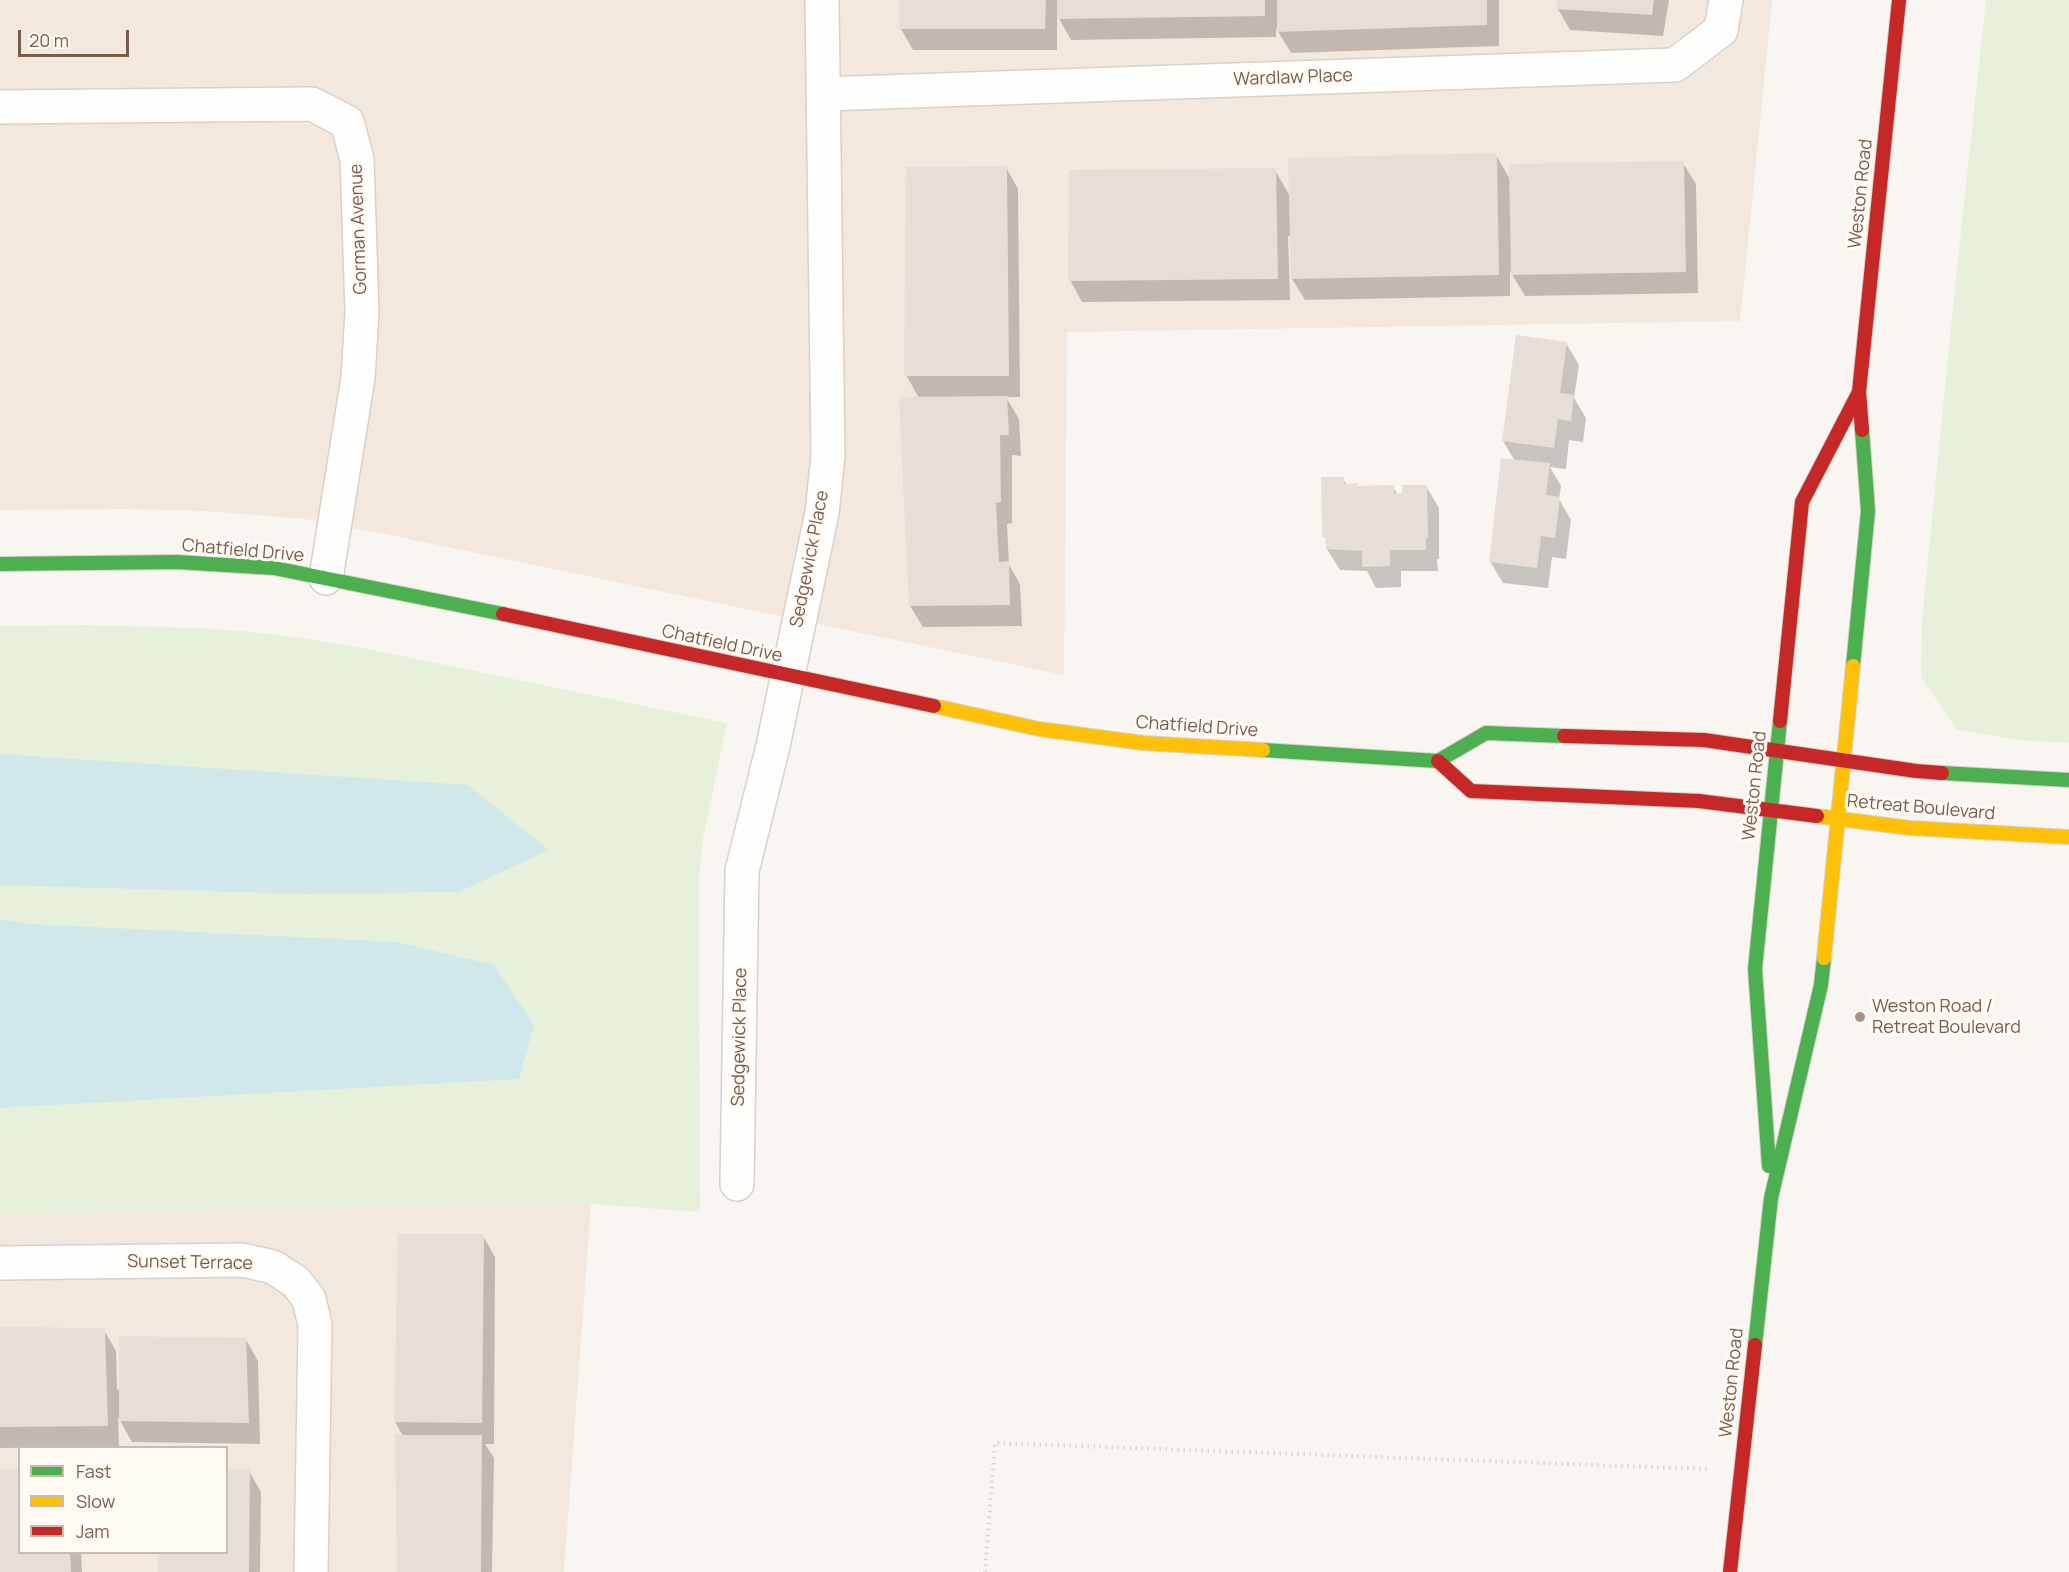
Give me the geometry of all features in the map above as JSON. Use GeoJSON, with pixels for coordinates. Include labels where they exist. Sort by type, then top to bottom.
{"type":"FeatureCollection","features":[{"type":"Feature","properties":{"kind":"street","name":"Sedgewick Place"},"geometry":{"type":"LineString","coordinates":[[737,1184],[742,871],[773,746],[822,513],[828,456],[822,0]]}},
{"type":"Feature","properties":{"kind":"street","name":"Wardlaw Place"},"geometry":{"type":"LineString","coordinates":[[823,94],[1675,65],[1721,30],[1726,0]]}},
{"type":"Feature","properties":{"kind":"street","name":"Weston Road"},"geometry":{"type":"LineString","coordinates":[[1730,1572],[1771,1198],[1821,985],[1868,512],[1859,392],[1899,0]]}},
{"type":"Feature","properties":{"kind":"street","name":"Gorman Avenue"},"geometry":{"type":"LineString","coordinates":[[0,107],[312,104],[348,122],[357,159],[362,312],[358,378],[326,578]]}},
{"type":"Feature","properties":{"kind":"street","name":"Weston Road"},"geometry":{"type":"LineString","coordinates":[[1771,1198],[1755,969],[1802,502],[1859,392]]}},
{"type":"Feature","properties":{"kind":"street","name":"Chatfield Drive"},"geometry":{"type":"LineString","coordinates":[[0,564],[177,562],[274,568],[1039,729],[1143,743],[1438,761]]}},
{"type":"Feature","properties":{"kind":"street"},"geometry":{"type":"LineString","coordinates":[[1770,810],[1700,801],[1471,791],[1438,761],[1486,733],[1704,740],[1842,760]]}},
{"type":"Feature","properties":{"kind":"street","name":"Retreat Boulevard"},"geometry":{"type":"LineString","coordinates":[[1842,760],[1917,771],[2069,780]]}},
{"type":"Feature","properties":{"kind":"street","name":"Retreat Boulevard"},"geometry":{"type":"LineString","coordinates":[[1770,810],[1910,828],[2069,837]]}},
{"type":"Feature","properties":{"kind":"street","name":"Sunset Terrace"},"geometry":{"type":"LineString","coordinates":[[0,1263],[243,1260],[273,1267],[296,1282],[309,1299],[315,1325],[311,1572]]}},
{"type":"Feature","properties":{"kind":"path"},"geometry":{"type":"LineString","coordinates":[[985,1572],[995,1443],[1741,1470]]}},
{"type":"Feature","properties":{"kind":"shaded area"},"geometry":{"type":"Polygon","coordinates":[[[0,0],[1772,0],[1740,321],[1067,332],[1064,675],[305,519],[205,511],[0,510],[0,0]]]}},
{"type":"Feature","properties":{"kind":"shaded area"},"geometry":{"type":"Polygon","coordinates":[[[591,1204],[564,1572],[0,1572],[0,1214],[591,1204]]]}},
{"type":"Feature","properties":{"kind":"green space"},"geometry":{"type":"Polygon","coordinates":[[[1986,0],[2069,0],[2069,743],[2018,740],[1957,730],[1921,677],[1922,620],[1986,0]]]}},
{"type":"Feature","properties":{"kind":"green space"},"geometry":{"type":"Polygon","coordinates":[[[82,625],[196,628],[302,638],[368,649],[727,723],[703,838],[699,878],[700,1212],[591,1204],[0,1214],[0,626],[82,625]]]}},
{"type":"Feature","properties":{"kind":"water"},"geometry":{"type":"Polygon","coordinates":[[[0,754],[468,785],[549,850],[459,892],[305,894],[0,885],[0,754]]]}},
{"type":"Feature","properties":{"kind":"water"},"geometry":{"type":"Polygon","coordinates":[[[0,919],[31,924],[397,942],[494,965],[534,1025],[519,1079],[0,1108],[0,919]]]}},
{"type":"Feature","properties":{"kind":"building"},"geometry":{"type":"Polygon","coordinates":[[[899,0],[1046,0],[1045,29],[899,29],[899,0]]]}},
{"type":"Feature","properties":{"kind":"building"},"geometry":{"type":"Polygon","coordinates":[[[1057,0],[1265,0],[1265,16],[1057,19],[1057,0]]]}},
{"type":"Feature","properties":{"kind":"building"},"geometry":{"type":"Polygon","coordinates":[[[1277,0],[1487,0],[1487,25],[1277,32],[1277,0]]]}},
{"type":"Feature","properties":{"kind":"building"},"geometry":{"type":"Polygon","coordinates":[[[1557,0],[1654,0],[1652,15],[1556,9],[1557,0]]]}},
{"type":"Feature","properties":{"kind":"building"},"geometry":{"type":"Polygon","coordinates":[[[1497,153],[1499,275],[1291,279],[1288,158],[1497,153]]]}},
{"type":"Feature","properties":{"kind":"building"},"geometry":{"type":"Polygon","coordinates":[[[1684,161],[1686,272],[1511,275],[1509,164],[1684,161]]]}},
{"type":"Feature","properties":{"kind":"building"},"geometry":{"type":"Polygon","coordinates":[[[1007,166],[1009,376],[904,376],[906,167],[1007,166]]]}},
{"type":"Feature","properties":{"kind":"building"},"geometry":{"type":"Polygon","coordinates":[[[1276,168],[1278,279],[1068,281],[1069,170],[1276,168]]]}},
{"type":"Feature","properties":{"kind":"building"},"geometry":{"type":"Polygon","coordinates":[[[1516,335],[1567,342],[1560,393],[1574,395],[1571,421],[1558,419],[1554,448],[1502,441],[1516,335]]]}},
{"type":"Feature","properties":{"kind":"building"},"geometry":{"type":"Polygon","coordinates":[[[1007,396],[1009,435],[1000,435],[1001,502],[996,503],[999,562],[1009,561],[1010,605],[909,606],[899,397],[1007,396]]]}},
{"type":"Feature","properties":{"kind":"building"},"geometry":{"type":"Polygon","coordinates":[[[1501,458],[1550,463],[1546,495],[1560,497],[1555,538],[1541,536],[1537,568],[1489,562],[1501,458]]]}},
{"type":"Feature","properties":{"kind":"building"},"geometry":{"type":"Polygon","coordinates":[[[1321,477],[1344,477],[1344,484],[1358,483],[1358,486],[1394,485],[1394,494],[1402,493],[1402,485],[1427,485],[1428,538],[1426,538],[1426,550],[1390,550],[1390,566],[1362,567],[1362,551],[1326,549],[1325,537],[1322,537],[1321,477]]]}},
{"type":"Feature","properties":{"kind":"building"},"geometry":{"type":"Polygon","coordinates":[[[398,1234],[484,1234],[482,1423],[394,1422],[398,1234]]]}},
{"type":"Feature","properties":{"kind":"building"},"geometry":{"type":"Polygon","coordinates":[[[0,1327],[105,1328],[108,1426],[0,1427],[0,1327]]]}},
{"type":"Feature","properties":{"kind":"building"},"geometry":{"type":"Polygon","coordinates":[[[119,1336],[246,1338],[249,1423],[119,1421],[119,1336]]]}},
{"type":"Feature","properties":{"kind":"building"},"geometry":{"type":"Polygon","coordinates":[[[395,1435],[482,1435],[481,1572],[397,1572],[395,1435]]]}},
{"type":"Feature","properties":{"kind":"building"},"geometry":{"type":"Polygon","coordinates":[[[0,1469],[18,1469],[18,1554],[70,1554],[71,1572],[0,1572],[0,1469]]]}},
{"type":"Feature","properties":{"kind":"building"},"geometry":{"type":"Polygon","coordinates":[[[228,1469],[250,1469],[249,1572],[158,1572],[158,1554],[228,1554],[228,1469]]]}},
{"type":"Feature","properties":{"kind":"traffic: fast"},"geometry":{"type":"LineString","coordinates":[[1853,666],[1868,511],[1862,430]]}},
{"type":"Feature","properties":{"kind":"traffic: fast"},"geometry":{"type":"LineString","coordinates":[[0,564],[177,562],[274,568],[503,614]]}},
{"type":"Feature","properties":{"kind":"traffic: fast"},"geometry":{"type":"LineString","coordinates":[[1769,1166],[1755,969],[1780,721]]}},
{"type":"Feature","properties":{"kind":"traffic: fast"},"geometry":{"type":"LineString","coordinates":[[1263,750],[1438,761],[1486,733],[1564,736]]}},
{"type":"Feature","properties":{"kind":"traffic: fast"},"geometry":{"type":"LineString","coordinates":[[1942,773],[2069,780]]}},
{"type":"Feature","properties":{"kind":"traffic: fast"},"geometry":{"type":"LineString","coordinates":[[1755,1345],[1771,1198],[1821,985],[1824,958]]}},
{"type":"Feature","properties":{"kind":"traffic: slow"},"geometry":{"type":"LineString","coordinates":[[1824,958],[1853,666]]}},
{"type":"Feature","properties":{"kind":"traffic: slow"},"geometry":{"type":"LineString","coordinates":[[934,706],[1039,729],[1143,743],[1263,750]]}},
{"type":"Feature","properties":{"kind":"traffic: slow"},"geometry":{"type":"LineString","coordinates":[[1817,816],[1910,828],[2069,837]]}},
{"type":"Feature","properties":{"kind":"traffic: jam"},"geometry":{"type":"LineString","coordinates":[[1862,430],[1859,392],[1899,0]]}},
{"type":"Feature","properties":{"kind":"traffic: jam"},"geometry":{"type":"LineString","coordinates":[[1780,721],[1802,502],[1859,392]]}},
{"type":"Feature","properties":{"kind":"traffic: jam"},"geometry":{"type":"LineString","coordinates":[[503,614],[934,706]]}},
{"type":"Feature","properties":{"kind":"traffic: jam"},"geometry":{"type":"LineString","coordinates":[[1564,736],[1704,740],[1942,773]]}},
{"type":"Feature","properties":{"kind":"traffic: jam"},"geometry":{"type":"LineString","coordinates":[[1438,761],[1471,791],[1699,801],[1817,816]]}},
{"type":"Feature","properties":{"kind":"traffic: jam"},"geometry":{"type":"LineString","coordinates":[[1730,1572],[1755,1345]]}},
{"type":"Feature","properties":{"kind":"place","name":"Weston Road / Retreat Boulevard"},"geometry":{"type":"Point","coordinates":[1860,1017]}}]}
